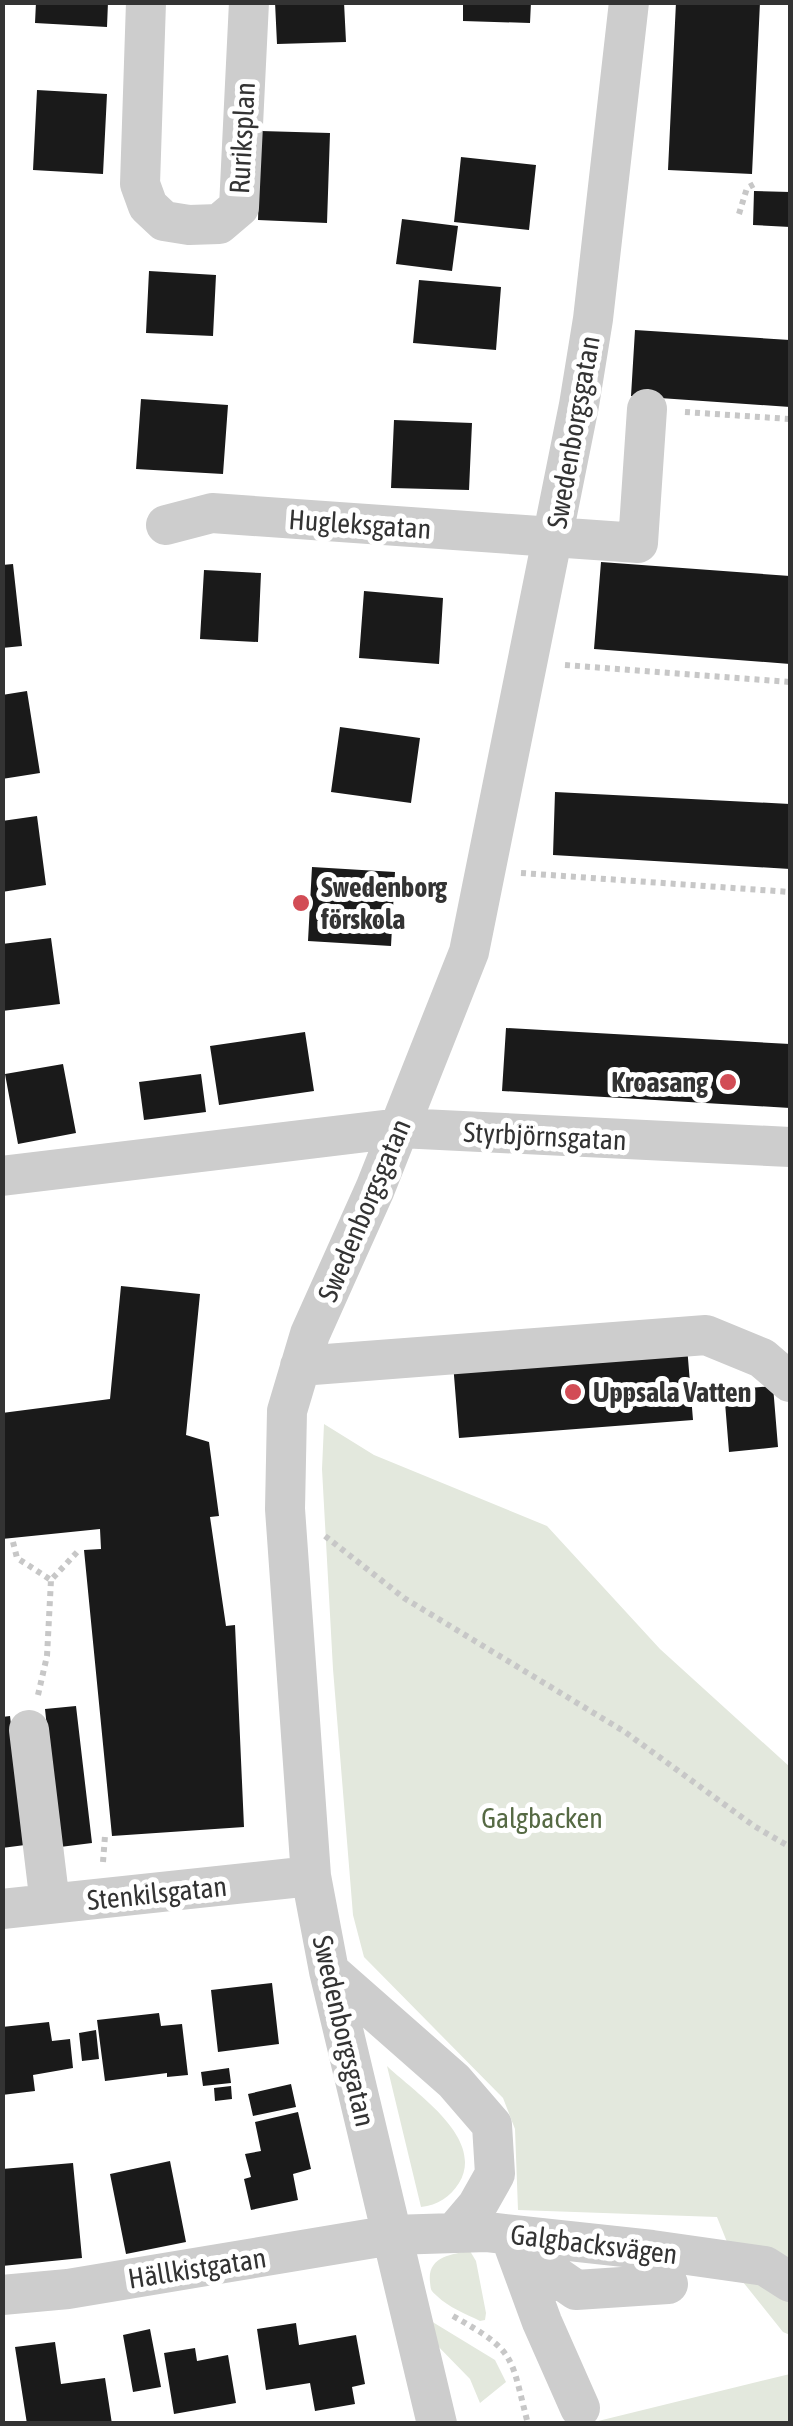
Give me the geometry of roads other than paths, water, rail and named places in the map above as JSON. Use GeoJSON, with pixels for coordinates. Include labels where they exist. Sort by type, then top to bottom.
{"type":"FeatureCollection","features":[{"type":"Feature","properties":{"kind":"street","name":"Ruriksplan"},"geometry":{"type":"LineString","coordinates":[[146,2],[140,184],[148,206],[164,221],[189,225],[219,224],[239,207],[249,2]]}},
{"type":"Feature","properties":{"kind":"street","name":"Swedenborgsgatan"},"geometry":{"type":"LineString","coordinates":[[437,2424],[329,1971],[312,1876],[286,1510],[287,1410],[310,1334],[400,1128],[469,952],[554,539],[593,320],[629,2]]}},
{"type":"Feature","properties":{"kind":"street","name":"Hugleksgatan"},"geometry":{"type":"LineString","coordinates":[[166,525],[212,513],[638,543],[647,410]]}},
{"type":"Feature","properties":{"kind":"street","name":"Styrbjörnsgatan"},"geometry":{"type":"LineString","coordinates":[[2,1176],[400,1128],[790,1147]]}},
{"type":"Feature","properties":{"kind":"street"},"geometry":{"type":"LineString","coordinates":[[300,1366],[706,1335],[762,1358],[790,1382]]}},
{"type":"Feature","properties":{"kind":"street"},"geometry":{"type":"LineString","coordinates":[[29,1730],[50,1904]]}},
{"type":"Feature","properties":{"kind":"street","name":"Stenkilsgatan"},"geometry":{"type":"LineString","coordinates":[[2,1909],[312,1876]]}},
{"type":"Feature","properties":{"kind":"street"},"geometry":{"type":"LineString","coordinates":[[329,1971],[454,2081],[492,2125],[495,2174],[477,2206],[454,2232]]}},
{"type":"Feature","properties":{"kind":"street","name":"Galgbacksvägen"},"geometry":{"type":"LineString","coordinates":[[392,2235],[454,2232],[512,2241],[652,2250],[764,2266],[790,2282]]}},
{"type":"Feature","properties":{"kind":"street","name":"Hällkistgatan"},"geometry":{"type":"LineString","coordinates":[[2,2295],[68,2289],[392,2235]]}},
{"type":"Feature","properties":{"kind":"street"},"geometry":{"type":"LineString","coordinates":[[512,2241],[576,2290],[668,2284]]}},
{"type":"Feature","properties":{"kind":"street"},"geometry":{"type":"LineString","coordinates":[[512,2241],[580,2408]]}},
{"type":"Feature","properties":{"kind":"place","name":"Swedenborg förskola"},"geometry":{"type":"Point","coordinates":[301,903]}},
{"type":"Feature","properties":{"kind":"place","name":"Kroasang"},"geometry":{"type":"Point","coordinates":[728,1082]}},
{"type":"Feature","properties":{"kind":"place","name":"Uppsala Vatten"},"geometry":{"type":"Point","coordinates":[573,1392]}},
{"type":"Feature","properties":{"kind":"park label","name":"Galgbacken"},"geometry":{"type":"Point","coordinates":[542,1818]}}]}
